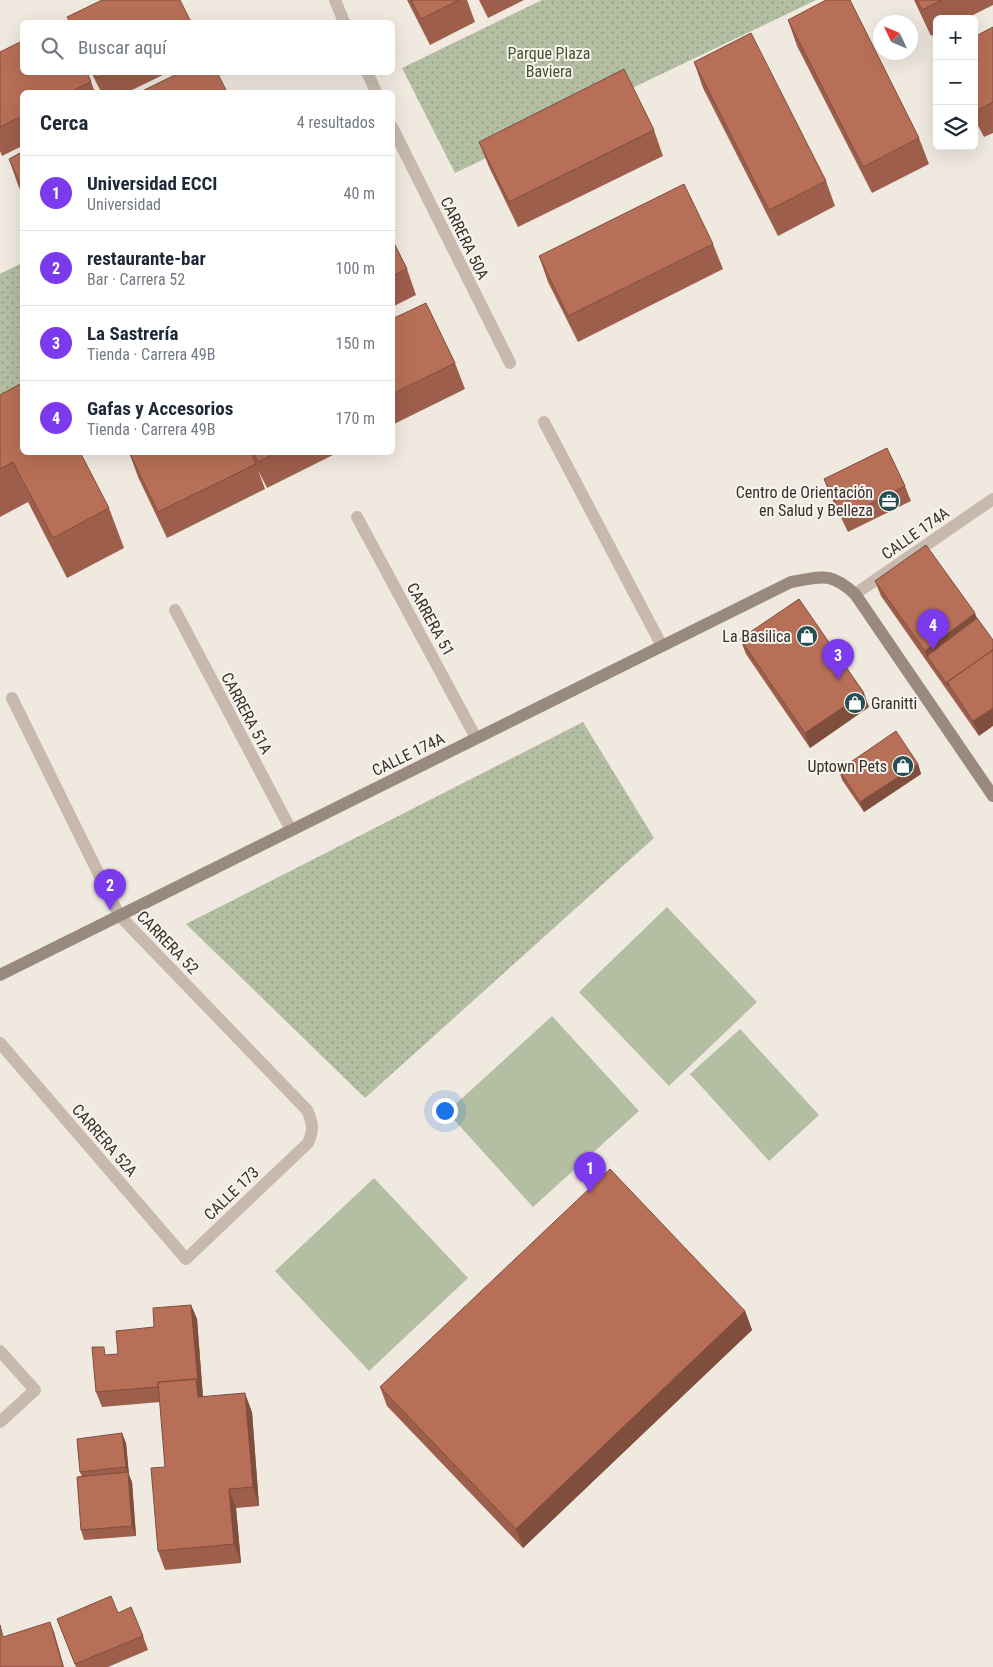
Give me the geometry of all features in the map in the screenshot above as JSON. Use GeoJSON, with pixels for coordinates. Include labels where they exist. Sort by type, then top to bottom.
{"type":"FeatureCollection","features":[{"type":"Feature","properties":{"kind":"street"},"geometry":{"type":"LineString","coordinates":[[335,0],[343,20]]}},
{"type":"Feature","properties":{"kind":"street"},"geometry":{"type":"LineString","coordinates":[[368,75],[375,90]]}},
{"type":"Feature","properties":{"kind":"street","name":"CARRERA 50A"},"geometry":{"type":"LineString","coordinates":[[395,133],[510,363]]}},
{"type":"Feature","properties":{"kind":"street"},"geometry":{"type":"LineString","coordinates":[[544,422],[662,646]]}},
{"type":"Feature","properties":{"kind":"street","name":"CALLE 174A"},"geometry":{"type":"LineString","coordinates":[[0,975],[791,582],[826,576],[836,578],[855,594],[993,499]]}},
{"type":"Feature","properties":{"kind":"street","name":"CARRERA 51"},"geometry":{"type":"LineString","coordinates":[[357,517],[476,738]]}},
{"type":"Feature","properties":{"kind":"street"},"geometry":{"type":"LineString","coordinates":[[855,594],[993,796]]}},
{"type":"Feature","properties":{"kind":"street","name":"CARRERA 51A"},"geometry":{"type":"LineString","coordinates":[[175,610],[291,830]]}},
{"type":"Feature","properties":{"kind":"street","name":"CARRERA 52"},"geometry":{"type":"LineString","coordinates":[[12,698],[119,915],[307,1110],[312,1122],[313,1133],[308,1143],[299,1151]]}},
{"type":"Feature","properties":{"kind":"street","name":"CARRERA 52A"},"geometry":{"type":"LineString","coordinates":[[0,1043],[186,1258]]}},
{"type":"Feature","properties":{"kind":"street","name":"CALLE 173"},"geometry":{"type":"LineString","coordinates":[[186,1258],[299,1151]]}},
{"type":"Feature","properties":{"kind":"street"},"geometry":{"type":"LineString","coordinates":[[0,1350],[35,1390],[0,1422]]}},
{"type":"Feature","properties":{"kind":"green space","name":"Parque Plaza Baviera"},"geometry":{"type":"Polygon","coordinates":[[[542,0],[816,0],[455,173],[402,68],[542,0]]]}},
{"type":"Feature","properties":{"kind":"green space"},"geometry":{"type":"Polygon","coordinates":[[[20,264],[20,399],[0,409],[0,274],[20,264]]]}},
{"type":"Feature","properties":{"kind":"green space"},"geometry":{"type":"Polygon","coordinates":[[[583,722],[654,838],[365,1098],[186,924],[583,722]]]}},
{"type":"Feature","properties":{"kind":"green space"},"geometry":{"type":"Polygon","coordinates":[[[667,907],[757,1002],[669,1086],[579,992],[667,907]]]}},
{"type":"Feature","properties":{"kind":"green space"},"geometry":{"type":"Polygon","coordinates":[[[552,1016],[639,1111],[533,1207],[447,1112],[552,1016]]]}},
{"type":"Feature","properties":{"kind":"green space"},"geometry":{"type":"Polygon","coordinates":[[[740,1029],[819,1115],[769,1161],[690,1074],[740,1029]]]}},
{"type":"Feature","properties":{"kind":"green space"},"geometry":{"type":"Polygon","coordinates":[[[374,1178],[468,1278],[369,1371],[275,1271],[374,1178]]]}},
{"type":"Feature","properties":{"kind":"building"},"geometry":{"type":"Polygon","coordinates":[[[102,0],[180,0],[190,20],[69,20],[67,17],[102,0]]]}},
{"type":"Feature","properties":{"kind":"building"},"geometry":{"type":"Polygon","coordinates":[[[411,0],[459,0],[421,19],[411,0]]]}},
{"type":"Feature","properties":{"kind":"building"},"geometry":{"type":"Polygon","coordinates":[[[826,0],[850,0],[873,46],[873,60],[880,60],[919,138],[863,167],[788,20],[826,0]]]}},
{"type":"Feature","properties":{"kind":"building"},"geometry":{"type":"Polygon","coordinates":[[[917,0],[942,0],[922,10],[917,0]]]}},
{"type":"Feature","properties":{"kind":"building"},"geometry":{"type":"Polygon","coordinates":[[[993,27],[993,102],[978,110],[978,60],[978,35],[993,27]]]}},
{"type":"Feature","properties":{"kind":"building"},"geometry":{"type":"Polygon","coordinates":[[[751,33],[826,181],[769,210],[694,62],[751,33]]]}},
{"type":"Feature","properties":{"kind":"building"},"geometry":{"type":"Polygon","coordinates":[[[20,42],[20,75],[88,75],[91,82],[74,90],[20,90],[20,117],[0,127],[0,52],[20,42]]]}},
{"type":"Feature","properties":{"kind":"building"},"geometry":{"type":"Polygon","coordinates":[[[624,69],[654,130],[509,202],[479,142],[624,69]]]}},
{"type":"Feature","properties":{"kind":"building"},"geometry":{"type":"Polygon","coordinates":[[[175,75],[218,75],[226,90],[144,90],[175,75]]]}},
{"type":"Feature","properties":{"kind":"building"},"geometry":{"type":"Polygon","coordinates":[[[20,153],[20,184],[9,159],[20,153]]]}},
{"type":"Feature","properties":{"kind":"building"},"geometry":{"type":"Polygon","coordinates":[[[684,184],[713,244],[568,316],[539,256],[684,184]]]}},
{"type":"Feature","properties":{"kind":"building"},"geometry":{"type":"Polygon","coordinates":[[[395,245],[407,269],[395,275],[395,245]]]}},
{"type":"Feature","properties":{"kind":"building"},"geometry":{"type":"Polygon","coordinates":[[[426,303],[455,363],[395,393],[395,318],[426,303]]]}},
{"type":"Feature","properties":{"kind":"building"},"geometry":{"type":"Polygon","coordinates":[[[20,384],[20,455],[82,455],[109,508],[53,538],[13,462],[0,469],[0,395],[20,384]]]}},
{"type":"Feature","properties":{"kind":"building"},"geometry":{"type":"Polygon","coordinates":[[[887,448],[905,486],[843,518],[824,479],[887,448]]]}},
{"type":"Feature","properties":{"kind":"building"},"geometry":{"type":"Polygon","coordinates":[[[130,455],[252,455],[256,464],[158,512],[130,455]]]}},
{"type":"Feature","properties":{"kind":"building"},"geometry":{"type":"Polygon","coordinates":[[[254,455],[272,455],[258,462],[254,455]]]}},
{"type":"Feature","properties":{"kind":"building"},"geometry":{"type":"Polygon","coordinates":[[[926,545],[975,613],[925,651],[875,581],[926,545]]]}},
{"type":"Feature","properties":{"kind":"building"},"geometry":{"type":"Polygon","coordinates":[[[799,599],[864,693],[805,733],[740,639],[799,599]]]}},
{"type":"Feature","properties":{"kind":"building"},"geometry":{"type":"Polygon","coordinates":[[[977,618],[993,640],[993,650],[947,682],[948,686],[927,656],[977,618]]]}},
{"type":"Feature","properties":{"kind":"building"},"geometry":{"type":"Polygon","coordinates":[[[993,650],[993,708],[973,721],[947,682],[993,650]]]}},
{"type":"Feature","properties":{"kind":"building"},"geometry":{"type":"Polygon","coordinates":[[[896,731],[918,764],[860,802],[839,770],[896,731]]]}},
{"type":"Feature","properties":{"kind":"building"},"geometry":{"type":"Polygon","coordinates":[[[610,1169],[745,1311],[516,1529],[380,1387],[610,1169]]]}},
{"type":"Feature","properties":{"kind":"building"},"geometry":{"type":"Polygon","coordinates":[[[191,1305],[198,1383],[196,1379],[158,1382],[158,1387],[96,1392],[92,1347],[104,1347],[105,1355],[118,1354],[116,1331],[154,1327],[153,1308],[191,1305]]]}},
{"type":"Feature","properties":{"kind":"building"},"geometry":{"type":"Polygon","coordinates":[[[196,1379],[198,1397],[245,1393],[253,1487],[229,1489],[234,1544],[158,1551],[151,1468],[165,1467],[158,1382],[196,1379]]]}},
{"type":"Feature","properties":{"kind":"building"},"geometry":{"type":"Polygon","coordinates":[[[122,1433],[126,1467],[80,1472],[77,1439],[122,1433]]]}},
{"type":"Feature","properties":{"kind":"building"},"geometry":{"type":"Polygon","coordinates":[[[128,1472],[132,1526],[81,1530],[77,1477],[128,1472]]]}},
{"type":"Feature","properties":{"kind":"building"},"geometry":{"type":"Polygon","coordinates":[[[111,1596],[118,1613],[131,1607],[143,1636],[75,1664],[57,1619],[111,1596]]]}},
{"type":"Feature","properties":{"kind":"building"},"geometry":{"type":"Polygon","coordinates":[[[50,1622],[63,1667],[0,1667],[0,1625],[3,1637],[50,1622]]]}},
{"type":"Feature","properties":{"kind":"place","name":"Centro de Orientación en Salud y Belleza"},"geometry":{"type":"Point","coordinates":[889,501]}},
{"type":"Feature","properties":{"kind":"place","name":"La Basilica"},"geometry":{"type":"Point","coordinates":[807,636]}},
{"type":"Feature","properties":{"kind":"place","name":"Gafas y Accesorios"},"geometry":{"type":"Point","coordinates":[933,650]}},
{"type":"Feature","properties":{"kind":"place","name":"La Sastrería"},"geometry":{"type":"Point","coordinates":[838,680]}},
{"type":"Feature","properties":{"kind":"place","name":"Granitti"},"geometry":{"type":"Point","coordinates":[855,703]}},
{"type":"Feature","properties":{"kind":"place","name":"Uptown Pets"},"geometry":{"type":"Point","coordinates":[903,766]}},
{"type":"Feature","properties":{"kind":"place","name":"restaurante-bar"},"geometry":{"type":"Point","coordinates":[110,910]}},
{"type":"Feature","properties":{"kind":"place","name":"Universidad ECCI"},"geometry":{"type":"Point","coordinates":[590,1193]}}]}
